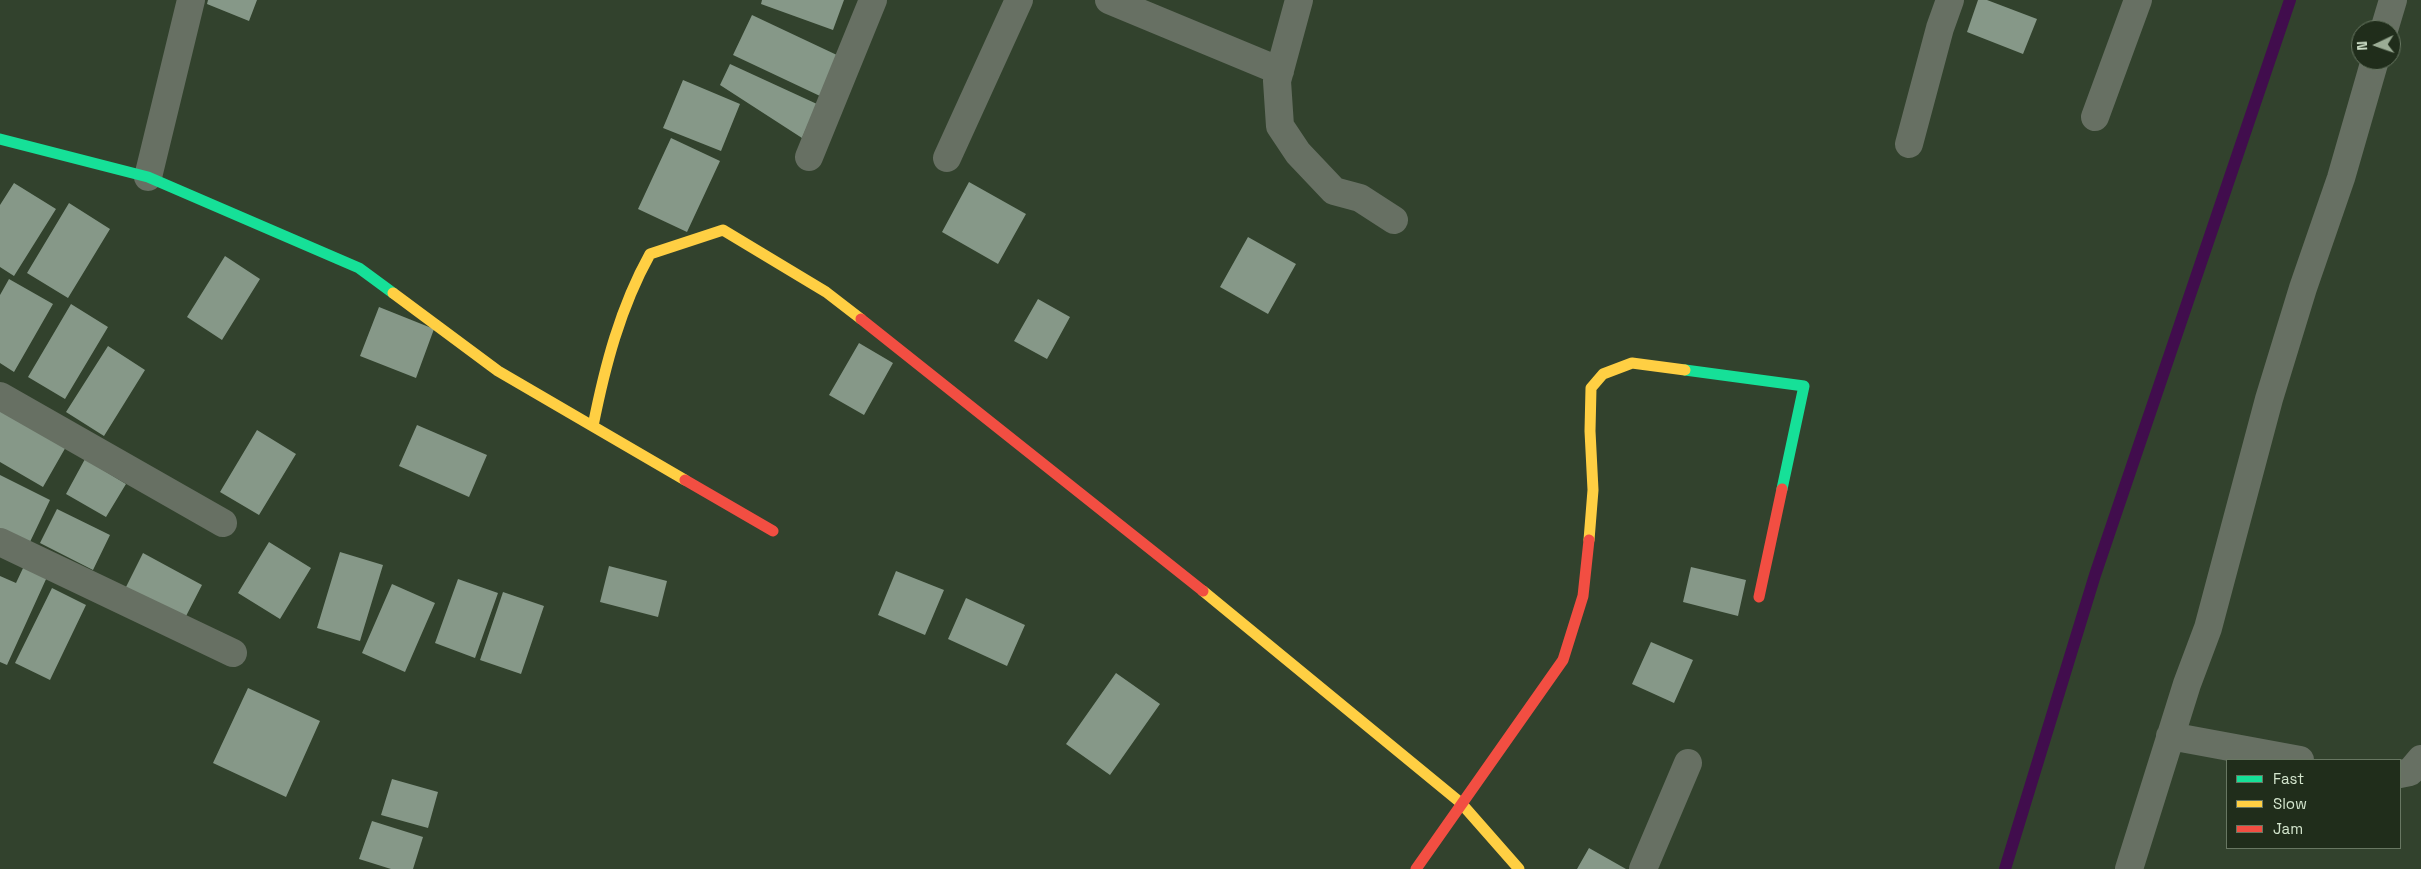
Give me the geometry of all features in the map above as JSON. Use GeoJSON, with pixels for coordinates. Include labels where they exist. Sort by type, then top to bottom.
{"type":"FeatureCollection","features":[{"type":"Feature","properties":{"kind":"street"},"geometry":{"type":"LineString","coordinates":[[148,178],[191,0]]}},
{"type":"Feature","properties":{"kind":"street"},"geometry":{"type":"LineString","coordinates":[[809,157],[873,0]]}},
{"type":"Feature","properties":{"kind":"street"},"geometry":{"type":"LineString","coordinates":[[947,158],[1019,0]]}},
{"type":"Feature","properties":{"kind":"street"},"geometry":{"type":"LineString","coordinates":[[1109,0],[1280,71]]}},
{"type":"Feature","properties":{"kind":"street"},"geometry":{"type":"LineString","coordinates":[[1299,0],[1278,81],[1280,126],[1298,153],[1334,191],[1360,198],[1394,220]]}},
{"type":"Feature","properties":{"kind":"street"},"geometry":{"type":"LineString","coordinates":[[1909,144],[1940,28],[1950,0]]}},
{"type":"Feature","properties":{"kind":"street"},"geometry":{"type":"LineString","coordinates":[[2095,117],[2138,0]]}},
{"type":"Feature","properties":{"kind":"street"},"geometry":{"type":"LineString","coordinates":[[2387,20],[2393,0]]}},
{"type":"Feature","properties":{"kind":"street"},"geometry":{"type":"LineString","coordinates":[[2129,869],[2170,736],[2208,628],[2269,399],[2303,288],[2341,178],[2372,70]]}},
{"type":"Feature","properties":{"kind":"street"},"geometry":{"type":"LineString","coordinates":[[0,139],[148,178],[359,268],[498,371],[773,532]]}},
{"type":"Feature","properties":{"kind":"street"},"geometry":{"type":"LineString","coordinates":[[593,426],[606,365],[633,282],[650,254],[722,230],[826,292],[1186,577],[1461,803],[1519,869]]}},
{"type":"Feature","properties":{"kind":"street"},"geometry":{"type":"LineString","coordinates":[[1416,869],[1563,660],[1583,596],[1589,546],[1593,490],[1590,431],[1591,388],[1604,374],[1632,363],[1804,386],[1759,597]]}},
{"type":"Feature","properties":{"kind":"street"},"geometry":{"type":"LineString","coordinates":[[0,396],[223,523]]}},
{"type":"Feature","properties":{"kind":"street"},"geometry":{"type":"LineString","coordinates":[[0,542],[233,653]]}},
{"type":"Feature","properties":{"kind":"street"},"geometry":{"type":"LineString","coordinates":[[2170,736],[2295,759]]}},
{"type":"Feature","properties":{"kind":"street"},"geometry":{"type":"LineString","coordinates":[[2401,774],[2410,772],[2421,758]]}},
{"type":"Feature","properties":{"kind":"street"},"geometry":{"type":"LineString","coordinates":[[1643,869],[1688,763]]}},
{"type":"Feature","properties":{"kind":"building"},"geometry":{"type":"Polygon","coordinates":[[[208,0],[257,0],[249,21],[207,4],[208,0]]]}},
{"type":"Feature","properties":{"kind":"building"},"geometry":{"type":"Polygon","coordinates":[[[762,0],[844,0],[833,30],[761,4],[762,0]]]}},
{"type":"Feature","properties":{"kind":"building"},"geometry":{"type":"Polygon","coordinates":[[[1978,0],[1987,0],[2037,19],[2023,54],[1967,32],[1978,0]]]}},
{"type":"Feature","properties":{"kind":"building"},"geometry":{"type":"Polygon","coordinates":[[[752,15],[839,56],[820,96],[733,55],[752,15]]]}},
{"type":"Feature","properties":{"kind":"building"},"geometry":{"type":"Polygon","coordinates":[[[730,64],[817,104],[802,138],[720,85],[730,64]]]}},
{"type":"Feature","properties":{"kind":"building"},"geometry":{"type":"Polygon","coordinates":[[[683,80],[740,104],[721,151],[663,128],[683,80]]]}},
{"type":"Feature","properties":{"kind":"building"},"geometry":{"type":"Polygon","coordinates":[[[671,138],[720,161],[687,232],[638,209],[671,138]]]}},
{"type":"Feature","properties":{"kind":"building"},"geometry":{"type":"Polygon","coordinates":[[[969,182],[1026,214],[998,264],[942,232],[969,182]]]}},
{"type":"Feature","properties":{"kind":"building"},"geometry":{"type":"Polygon","coordinates":[[[14,183],[56,209],[14,276],[0,267],[0,205],[14,183]]]}},
{"type":"Feature","properties":{"kind":"building"},"geometry":{"type":"Polygon","coordinates":[[[69,203],[110,229],[68,298],[27,273],[69,203]]]}},
{"type":"Feature","properties":{"kind":"building"},"geometry":{"type":"Polygon","coordinates":[[[1248,237],[1296,264],[1268,314],[1220,287],[1248,237]]]}},
{"type":"Feature","properties":{"kind":"building"},"geometry":{"type":"Polygon","coordinates":[[[225,256],[260,279],[222,340],[187,317],[225,256]]]}},
{"type":"Feature","properties":{"kind":"building"},"geometry":{"type":"Polygon","coordinates":[[[9,279],[53,304],[14,372],[0,363],[0,295],[9,279]]]}},
{"type":"Feature","properties":{"kind":"building"},"geometry":{"type":"Polygon","coordinates":[[[1038,299],[1070,317],[1047,359],[1014,341],[1038,299]]]}},
{"type":"Feature","properties":{"kind":"building"},"geometry":{"type":"Polygon","coordinates":[[[71,304],[108,327],[65,399],[28,377],[71,304]]]}},
{"type":"Feature","properties":{"kind":"building"},"geometry":{"type":"Polygon","coordinates":[[[379,307],[434,329],[416,378],[360,356],[379,307]]]}},
{"type":"Feature","properties":{"kind":"building"},"geometry":{"type":"Polygon","coordinates":[[[859,343],[893,363],[864,415],[829,395],[859,343]]]}},
{"type":"Feature","properties":{"kind":"building"},"geometry":{"type":"Polygon","coordinates":[[[108,346],[145,370],[104,436],[66,412],[108,346]]]}},
{"type":"Feature","properties":{"kind":"building"},"geometry":{"type":"Polygon","coordinates":[[[0,407],[67,445],[43,487],[0,462],[0,407]]]}},
{"type":"Feature","properties":{"kind":"building"},"geometry":{"type":"Polygon","coordinates":[[[417,425],[487,455],[469,497],[399,466],[417,425]]]}},
{"type":"Feature","properties":{"kind":"building"},"geometry":{"type":"Polygon","coordinates":[[[257,430],[296,454],[259,515],[220,492],[257,430]]]}},
{"type":"Feature","properties":{"kind":"building"},"geometry":{"type":"Polygon","coordinates":[[[85,459],[126,484],[106,517],[66,494],[85,459]]]}},
{"type":"Feature","properties":{"kind":"building"},"geometry":{"type":"Polygon","coordinates":[[[0,475],[50,500],[29,544],[0,530],[0,475]]]}},
{"type":"Feature","properties":{"kind":"building"},"geometry":{"type":"Polygon","coordinates":[[[57,509],[110,535],[93,570],[40,543],[57,509]]]}},
{"type":"Feature","properties":{"kind":"building"},"geometry":{"type":"Polygon","coordinates":[[[269,542],[311,568],[280,619],[238,593],[269,542]]]}},
{"type":"Feature","properties":{"kind":"building"},"geometry":{"type":"Polygon","coordinates":[[[340,552],[383,565],[360,641],[317,628],[340,552]]]}},
{"type":"Feature","properties":{"kind":"building"},"geometry":{"type":"Polygon","coordinates":[[[143,553],[202,585],[184,620],[125,589],[143,553]]]}},
{"type":"Feature","properties":{"kind":"building"},"geometry":{"type":"Polygon","coordinates":[[[24,566],[47,577],[7,665],[0,662],[0,576],[16,583],[24,566]]]}},
{"type":"Feature","properties":{"kind":"building"},"geometry":{"type":"Polygon","coordinates":[[[609,566],[667,581],[658,617],[600,602],[609,566]]]}},
{"type":"Feature","properties":{"kind":"building"},"geometry":{"type":"Polygon","coordinates":[[[1691,567],[1746,580],[1738,616],[1683,602],[1691,567]]]}},
{"type":"Feature","properties":{"kind":"building"},"geometry":{"type":"Polygon","coordinates":[[[896,571],[944,590],[925,635],[878,615],[896,571]]]}},
{"type":"Feature","properties":{"kind":"building"},"geometry":{"type":"Polygon","coordinates":[[[458,579],[498,593],[475,658],[435,643],[458,579]]]}},
{"type":"Feature","properties":{"kind":"building"},"geometry":{"type":"Polygon","coordinates":[[[392,584],[435,603],[405,672],[362,653],[392,584]]]}},
{"type":"Feature","properties":{"kind":"building"},"geometry":{"type":"Polygon","coordinates":[[[52,588],[86,605],[50,680],[15,663],[52,588]]]}},
{"type":"Feature","properties":{"kind":"building"},"geometry":{"type":"Polygon","coordinates":[[[503,592],[544,606],[521,674],[480,660],[503,592]]]}},
{"type":"Feature","properties":{"kind":"building"},"geometry":{"type":"Polygon","coordinates":[[[966,598],[1025,625],[1007,666],[948,639],[966,598]]]}},
{"type":"Feature","properties":{"kind":"building"},"geometry":{"type":"Polygon","coordinates":[[[1651,642],[1693,660],[1674,703],[1632,684],[1651,642]]]}},
{"type":"Feature","properties":{"kind":"building"},"geometry":{"type":"Polygon","coordinates":[[[1116,673],[1160,704],[1110,775],[1066,744],[1116,673]]]}},
{"type":"Feature","properties":{"kind":"building"},"geometry":{"type":"Polygon","coordinates":[[[248,688],[320,721],[286,797],[213,763],[248,688]]]}},
{"type":"Feature","properties":{"kind":"building"},"geometry":{"type":"Polygon","coordinates":[[[392,779],[438,792],[428,828],[381,815],[392,779]]]}},
{"type":"Feature","properties":{"kind":"building"},"geometry":{"type":"Polygon","coordinates":[[[372,821],[423,837],[413,869],[391,869],[359,859],[372,821]]]}},
{"type":"Feature","properties":{"kind":"building"},"geometry":{"type":"Polygon","coordinates":[[[1589,848],[1626,869],[1577,869],[1589,848]]]}},
{"type":"Feature","properties":{"kind":"waterway"},"geometry":{"type":"LineString","coordinates":[[2005,869],[2095,575],[2290,0]]}},
{"type":"Feature","properties":{"kind":"traffic: fast"},"geometry":{"type":"LineString","coordinates":[[0,139],[148,177],[359,268],[393,293]]}},
{"type":"Feature","properties":{"kind":"traffic: fast"},"geometry":{"type":"LineString","coordinates":[[1685,370],[1804,386],[1782,489]]}},
{"type":"Feature","properties":{"kind":"traffic: slow"},"geometry":{"type":"LineString","coordinates":[[593,426],[603,381],[622,316],[639,274],[650,254],[723,230],[826,292],[861,319]]}},
{"type":"Feature","properties":{"kind":"traffic: slow"},"geometry":{"type":"LineString","coordinates":[[393,293],[498,371],[685,480]]}},
{"type":"Feature","properties":{"kind":"traffic: slow"},"geometry":{"type":"LineString","coordinates":[[1589,540],[1593,490],[1590,431],[1591,388],[1603,374],[1632,363],[1685,370]]}},
{"type":"Feature","properties":{"kind":"traffic: slow"},"geometry":{"type":"LineString","coordinates":[[1203,591],[1461,803],[1519,869]]}},
{"type":"Feature","properties":{"kind":"traffic: jam"},"geometry":{"type":"LineString","coordinates":[[861,319],[1203,591]]}},
{"type":"Feature","properties":{"kind":"traffic: jam"},"geometry":{"type":"LineString","coordinates":[[685,480],[773,531]]}},
{"type":"Feature","properties":{"kind":"traffic: jam"},"geometry":{"type":"LineString","coordinates":[[1759,597],[1782,489]]}},
{"type":"Feature","properties":{"kind":"traffic: jam"},"geometry":{"type":"LineString","coordinates":[[1416,869],[1563,660],[1583,596],[1589,540]]}}]}
